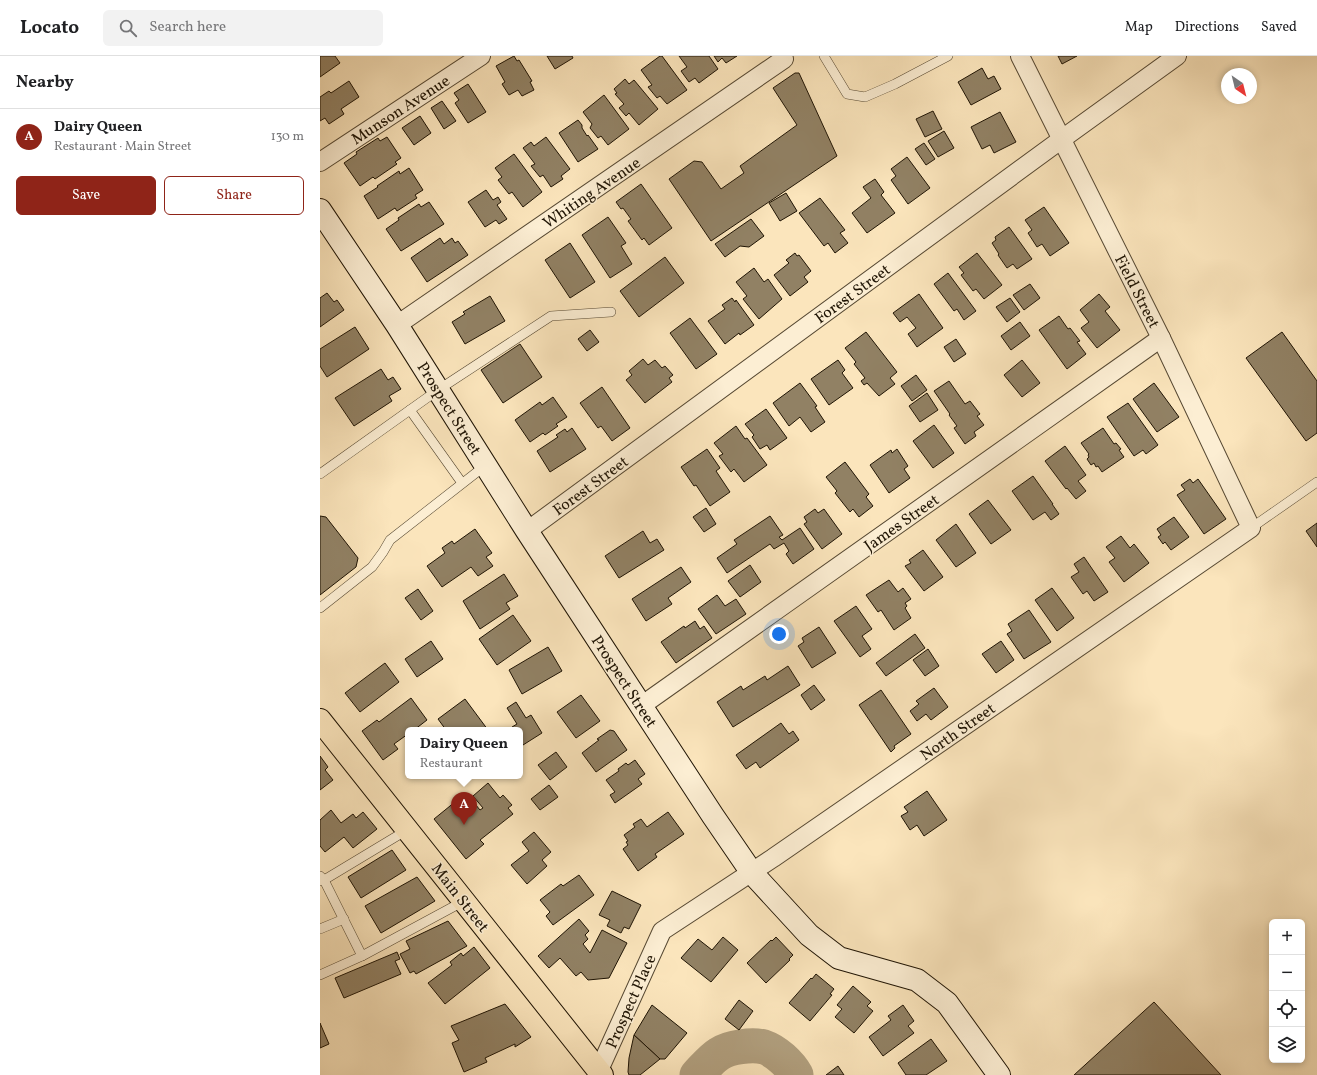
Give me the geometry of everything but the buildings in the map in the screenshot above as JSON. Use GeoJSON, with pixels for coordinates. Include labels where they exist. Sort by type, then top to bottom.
{"type":"FeatureCollection","features":[{"type":"Feature","properties":{"kind":"main road","name":"Prospect Street"},"geometry":{"type":"LineString","coordinates":[[320,210],[397,325],[527,531],[712,816],[752,873],[808,936],[839,958],[917,980],[947,1003],[999,1075]]}},
{"type":"Feature","properties":{"kind":"main road","name":"Main Street"},"geometry":{"type":"LineString","coordinates":[[320,720],[600,1073]]}},
{"type":"Feature","properties":{"kind":"street","name":"Munson Avenue"},"geometry":{"type":"LineString","coordinates":[[320,162],[481,56]]}},
{"type":"Feature","properties":{"kind":"street","name":"Field Street"},"geometry":{"type":"LineString","coordinates":[[1020,56],[1161,338],[1251,528]]}},
{"type":"Feature","properties":{"kind":"street","name":"Forest Street"},"geometry":{"type":"LineString","coordinates":[[527,531],[1177,56]]}},
{"type":"Feature","properties":{"kind":"street","name":"Whiting Avenue"},"geometry":{"type":"LineString","coordinates":[[397,325],[784,59]]}},
{"type":"Feature","properties":{"kind":"street","name":"James Street"},"geometry":{"type":"LineString","coordinates":[[641,706],[1161,338]]}},
{"type":"Feature","properties":{"kind":"street","name":"North Street"},"geometry":{"type":"LineString","coordinates":[[662,931],[752,873],[1251,528]]}},
{"type":"Feature","properties":{"kind":"street","name":"Prospect Place"},"geometry":{"type":"LineString","coordinates":[[600,1073],[662,931]]}},
{"type":"Feature","properties":{"kind":"lane"},"geometry":{"type":"LineString","coordinates":[[824,56],[847,94],[865,97],[895,84],[948,56]]}},
{"type":"Feature","properties":{"kind":"lane"},"geometry":{"type":"LineString","coordinates":[[321,475],[438,390],[551,316],[611,312]]}},
{"type":"Feature","properties":{"kind":"lane"},"geometry":{"type":"LineString","coordinates":[[410,410],[462,483]]}},
{"type":"Feature","properties":{"kind":"lane"},"geometry":{"type":"LineString","coordinates":[[320,608],[372,567],[384,552],[390,540],[486,465]]}},
{"type":"Feature","properties":{"kind":"lane"},"geometry":{"type":"LineString","coordinates":[[1251,528],[1317,482]]}},
{"type":"Feature","properties":{"kind":"lane"},"geometry":{"type":"LineString","coordinates":[[362,956],[344,919],[321,879],[408,830]]}},
{"type":"Feature","properties":{"kind":"lane"},"geometry":{"type":"LineString","coordinates":[[320,975],[362,956],[464,901]]}},
{"type":"Feature","properties":{"kind":"lane"},"geometry":{"type":"LineString","coordinates":[[320,929],[344,919]]}},
{"type":"Feature","properties":{"kind":"waterway"},"geometry":{"type":"LineString","coordinates":[[697,1075],[713,1058],[719,1054],[734,1048],[753,1046],[764,1047],[778,1055],[786,1062],[796,1075]]}},
{"type":"Feature","properties":{"kind":"place","name":"Dairy Queen"},"geometry":{"type":"Point","coordinates":[464,825]}}]}
